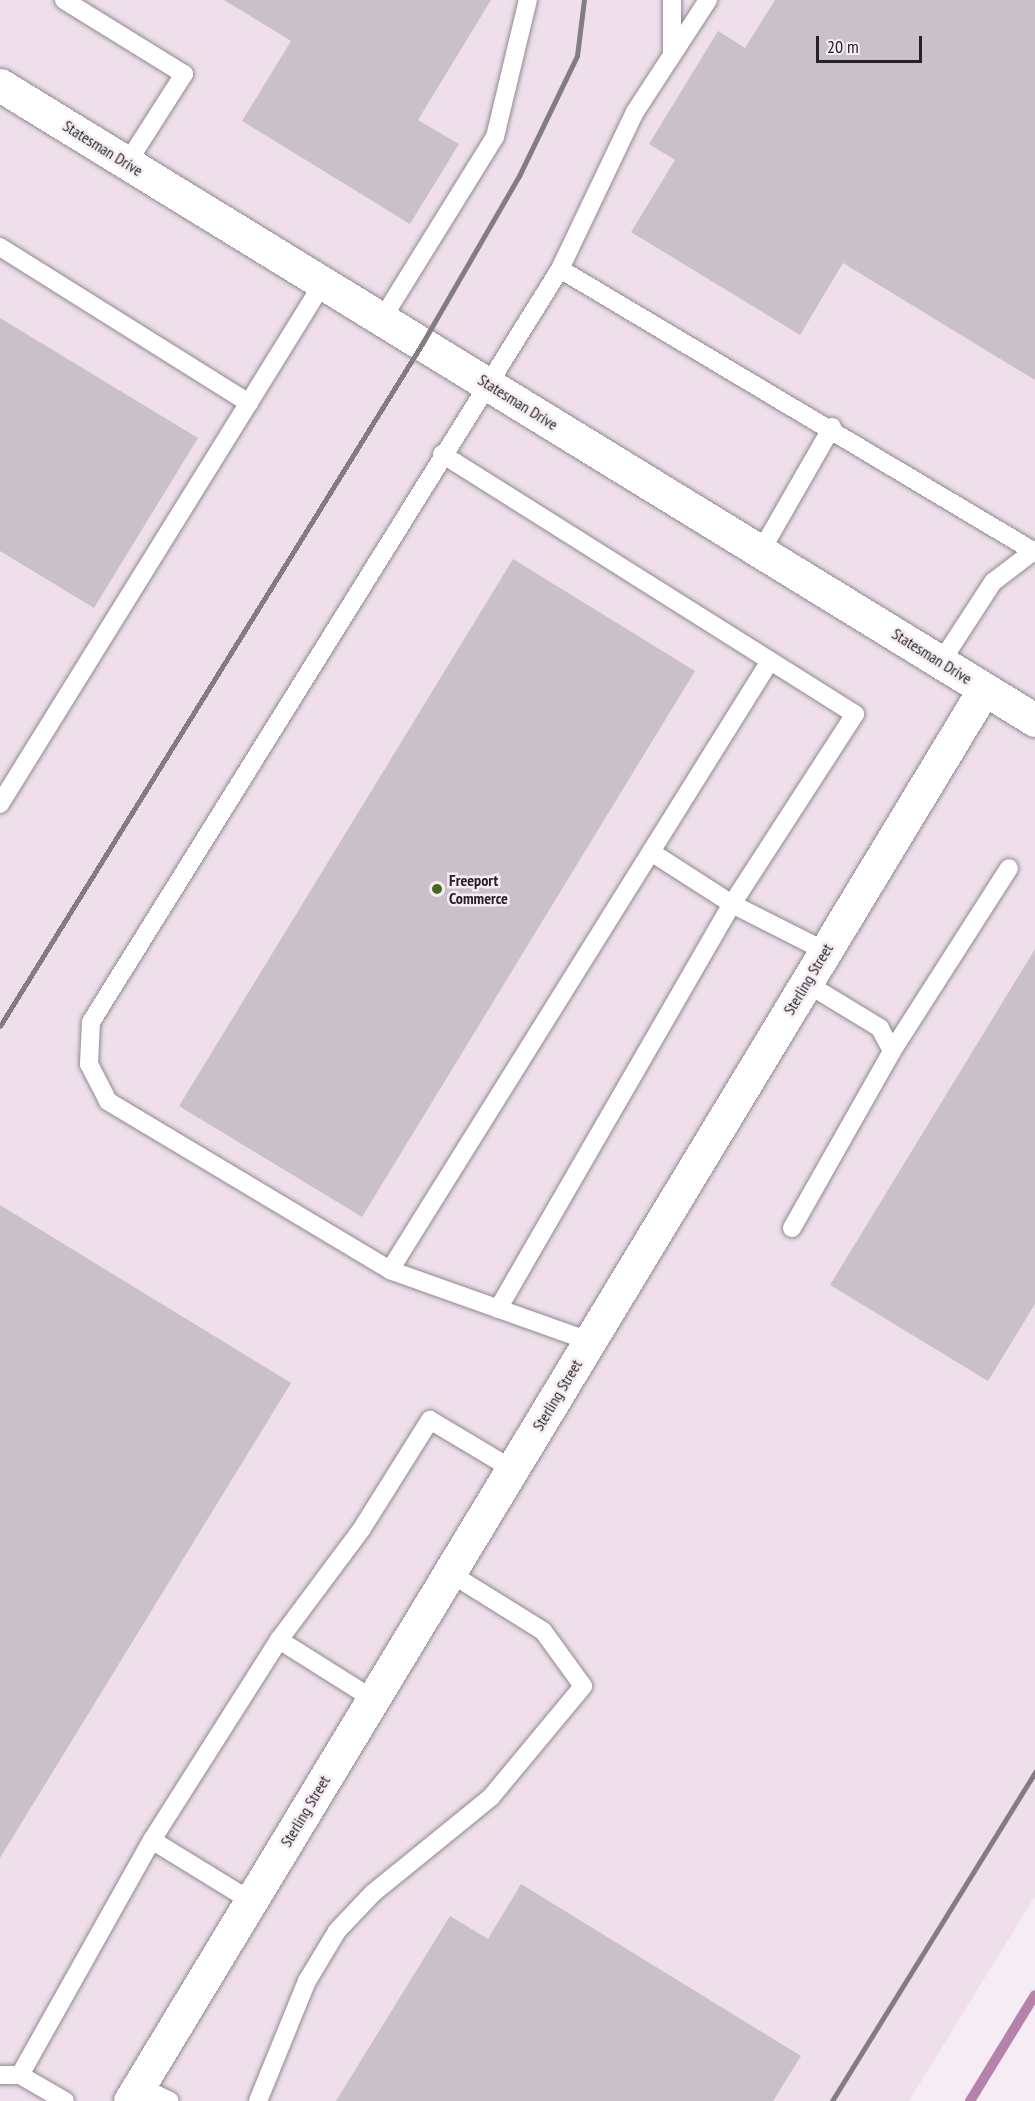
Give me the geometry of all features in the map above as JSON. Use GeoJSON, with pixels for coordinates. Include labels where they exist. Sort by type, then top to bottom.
{"type":"FeatureCollection","features":[{"type":"Feature","properties":{"kind":"street","name":"Statesman Drive"},"geometry":{"type":"LineString","coordinates":[[0,85],[1035,720]]}},
{"type":"Feature","properties":{"kind":"street","name":"Sterling Street"},"geometry":{"type":"LineString","coordinates":[[134,2094],[984,688]]}},
{"type":"Feature","properties":{"kind":"lane"},"geometry":{"type":"LineString","coordinates":[[64,0],[184,74],[127,163]]}},
{"type":"Feature","properties":{"kind":"lane"},"geometry":{"type":"LineString","coordinates":[[382,319],[495,137],[528,0]]}},
{"type":"Feature","properties":{"kind":"lane"},"geometry":{"type":"LineString","coordinates":[[672,0],[672,55]]}},
{"type":"Feature","properties":{"kind":"lane"},"geometry":{"type":"LineString","coordinates":[[589,1341],[390,1270],[108,1101],[89,1064],[90,1043],[92,1022],[486,383],[560,269],[635,112],[708,0]]}},
{"type":"Feature","properties":{"kind":"lane"},"geometry":{"type":"LineString","coordinates":[[0,247],[249,403]]}},
{"type":"Feature","properties":{"kind":"lane"},"geometry":{"type":"LineString","coordinates":[[560,269],[832,427],[1034,550],[993,582],[941,662]]}},
{"type":"Feature","properties":{"kind":"lane"},"geometry":{"type":"LineString","coordinates":[[0,804],[323,283]]}},
{"type":"Feature","properties":{"kind":"lane"},"geometry":{"type":"LineString","coordinates":[[760,551],[832,427]]}},
{"type":"Feature","properties":{"kind":"lane"},"geometry":{"type":"LineString","coordinates":[[442,454],[855,714],[732,904],[498,1309]]}},
{"type":"Feature","properties":{"kind":"lane"},"geometry":{"type":"LineString","coordinates":[[390,1270],[770,661]]}},
{"type":"Feature","properties":{"kind":"lane"},"geometry":{"type":"LineString","coordinates":[[651,852],[732,904],[825,951]]}},
{"type":"Feature","properties":{"kind":"lane"},"geometry":{"type":"LineString","coordinates":[[792,1228],[892,1052],[1009,868]]}},
{"type":"Feature","properties":{"kind":"lane"},"geometry":{"type":"LineString","coordinates":[[806,983],[879,1028],[892,1052]]}},
{"type":"Feature","properties":{"kind":"lane"},"geometry":{"type":"LineString","coordinates":[[20,2075],[152,1840],[279,1640],[361,1530],[430,1420],[512,1469]]}},
{"type":"Feature","properties":{"kind":"lane"},"geometry":{"type":"LineString","coordinates":[[258,2101],[307,1982],[337,1931],[373,1893],[491,1797],[583,1686],[543,1631],[450,1573]]}},
{"type":"Feature","properties":{"kind":"lane"},"geometry":{"type":"LineString","coordinates":[[279,1640],[373,1699]]}},
{"type":"Feature","properties":{"kind":"lane"},"geometry":{"type":"LineString","coordinates":[[152,1840],[251,1901]]}},
{"type":"Feature","properties":{"kind":"lane"},"geometry":{"type":"LineString","coordinates":[[0,2075],[20,2075],[65,2101]]}},
{"type":"Feature","properties":{"kind":"lane"},"geometry":{"type":"LineString","coordinates":[[134,2094],[170,2101]]}},
{"type":"Feature","properties":{"kind":"shaded area"},"geometry":{"type":"Polygon","coordinates":[[[0,0],[1035,0],[1035,1896],[909,2101],[0,2101],[0,0]]]}},
{"type":"Feature","properties":{"kind":"building"},"geometry":{"type":"Polygon","coordinates":[[[224,0],[491,0],[418,120],[459,144],[410,224],[242,121],[291,41],[224,0]]]}},
{"type":"Feature","properties":{"kind":"building"},"geometry":{"type":"Polygon","coordinates":[[[775,0],[1035,0],[1035,380],[843,263],[800,335],[631,232],[675,160],[649,144],[718,31],[745,48],[775,0]]]}},
{"type":"Feature","properties":{"kind":"building"},"geometry":{"type":"Polygon","coordinates":[[[0,318],[198,438],[94,608],[0,551],[0,318]]]}},
{"type":"Feature","properties":{"kind":"building","name":"Freeport Commerce"},"geometry":{"type":"Polygon","coordinates":[[[513,559],[695,671],[362,1217],[179,1106],[513,559]]]}},
{"type":"Feature","properties":{"kind":"building"},"geometry":{"type":"Polygon","coordinates":[[[1035,949],[1035,1304],[988,1381],[830,1285],[1035,949]]]}},
{"type":"Feature","properties":{"kind":"building"},"geometry":{"type":"Polygon","coordinates":[[[0,1205],[291,1383],[0,1858],[0,1205]]]}},
{"type":"Feature","properties":{"kind":"building"},"geometry":{"type":"Polygon","coordinates":[[[521,1884],[801,2056],[773,2101],[336,2101],[450,1916],[488,1939],[521,1884]]]}},
{"type":"Feature","properties":{"kind":"waterway"},"geometry":{"type":"LineString","coordinates":[[970,2101],[1035,1995]]}},
{"type":"Feature","properties":{"kind":"railway"},"geometry":{"type":"LineString","coordinates":[[0,1026],[422,344],[519,176],[577,56],[584,0]]}},
{"type":"Feature","properties":{"kind":"railway"},"geometry":{"type":"LineString","coordinates":[[832,2101],[1035,1772]]}},
{"type":"Feature","properties":{"kind":"place","name":"Freeport Commerce"},"geometry":{"type":"Point","coordinates":[437,889]}}]}
